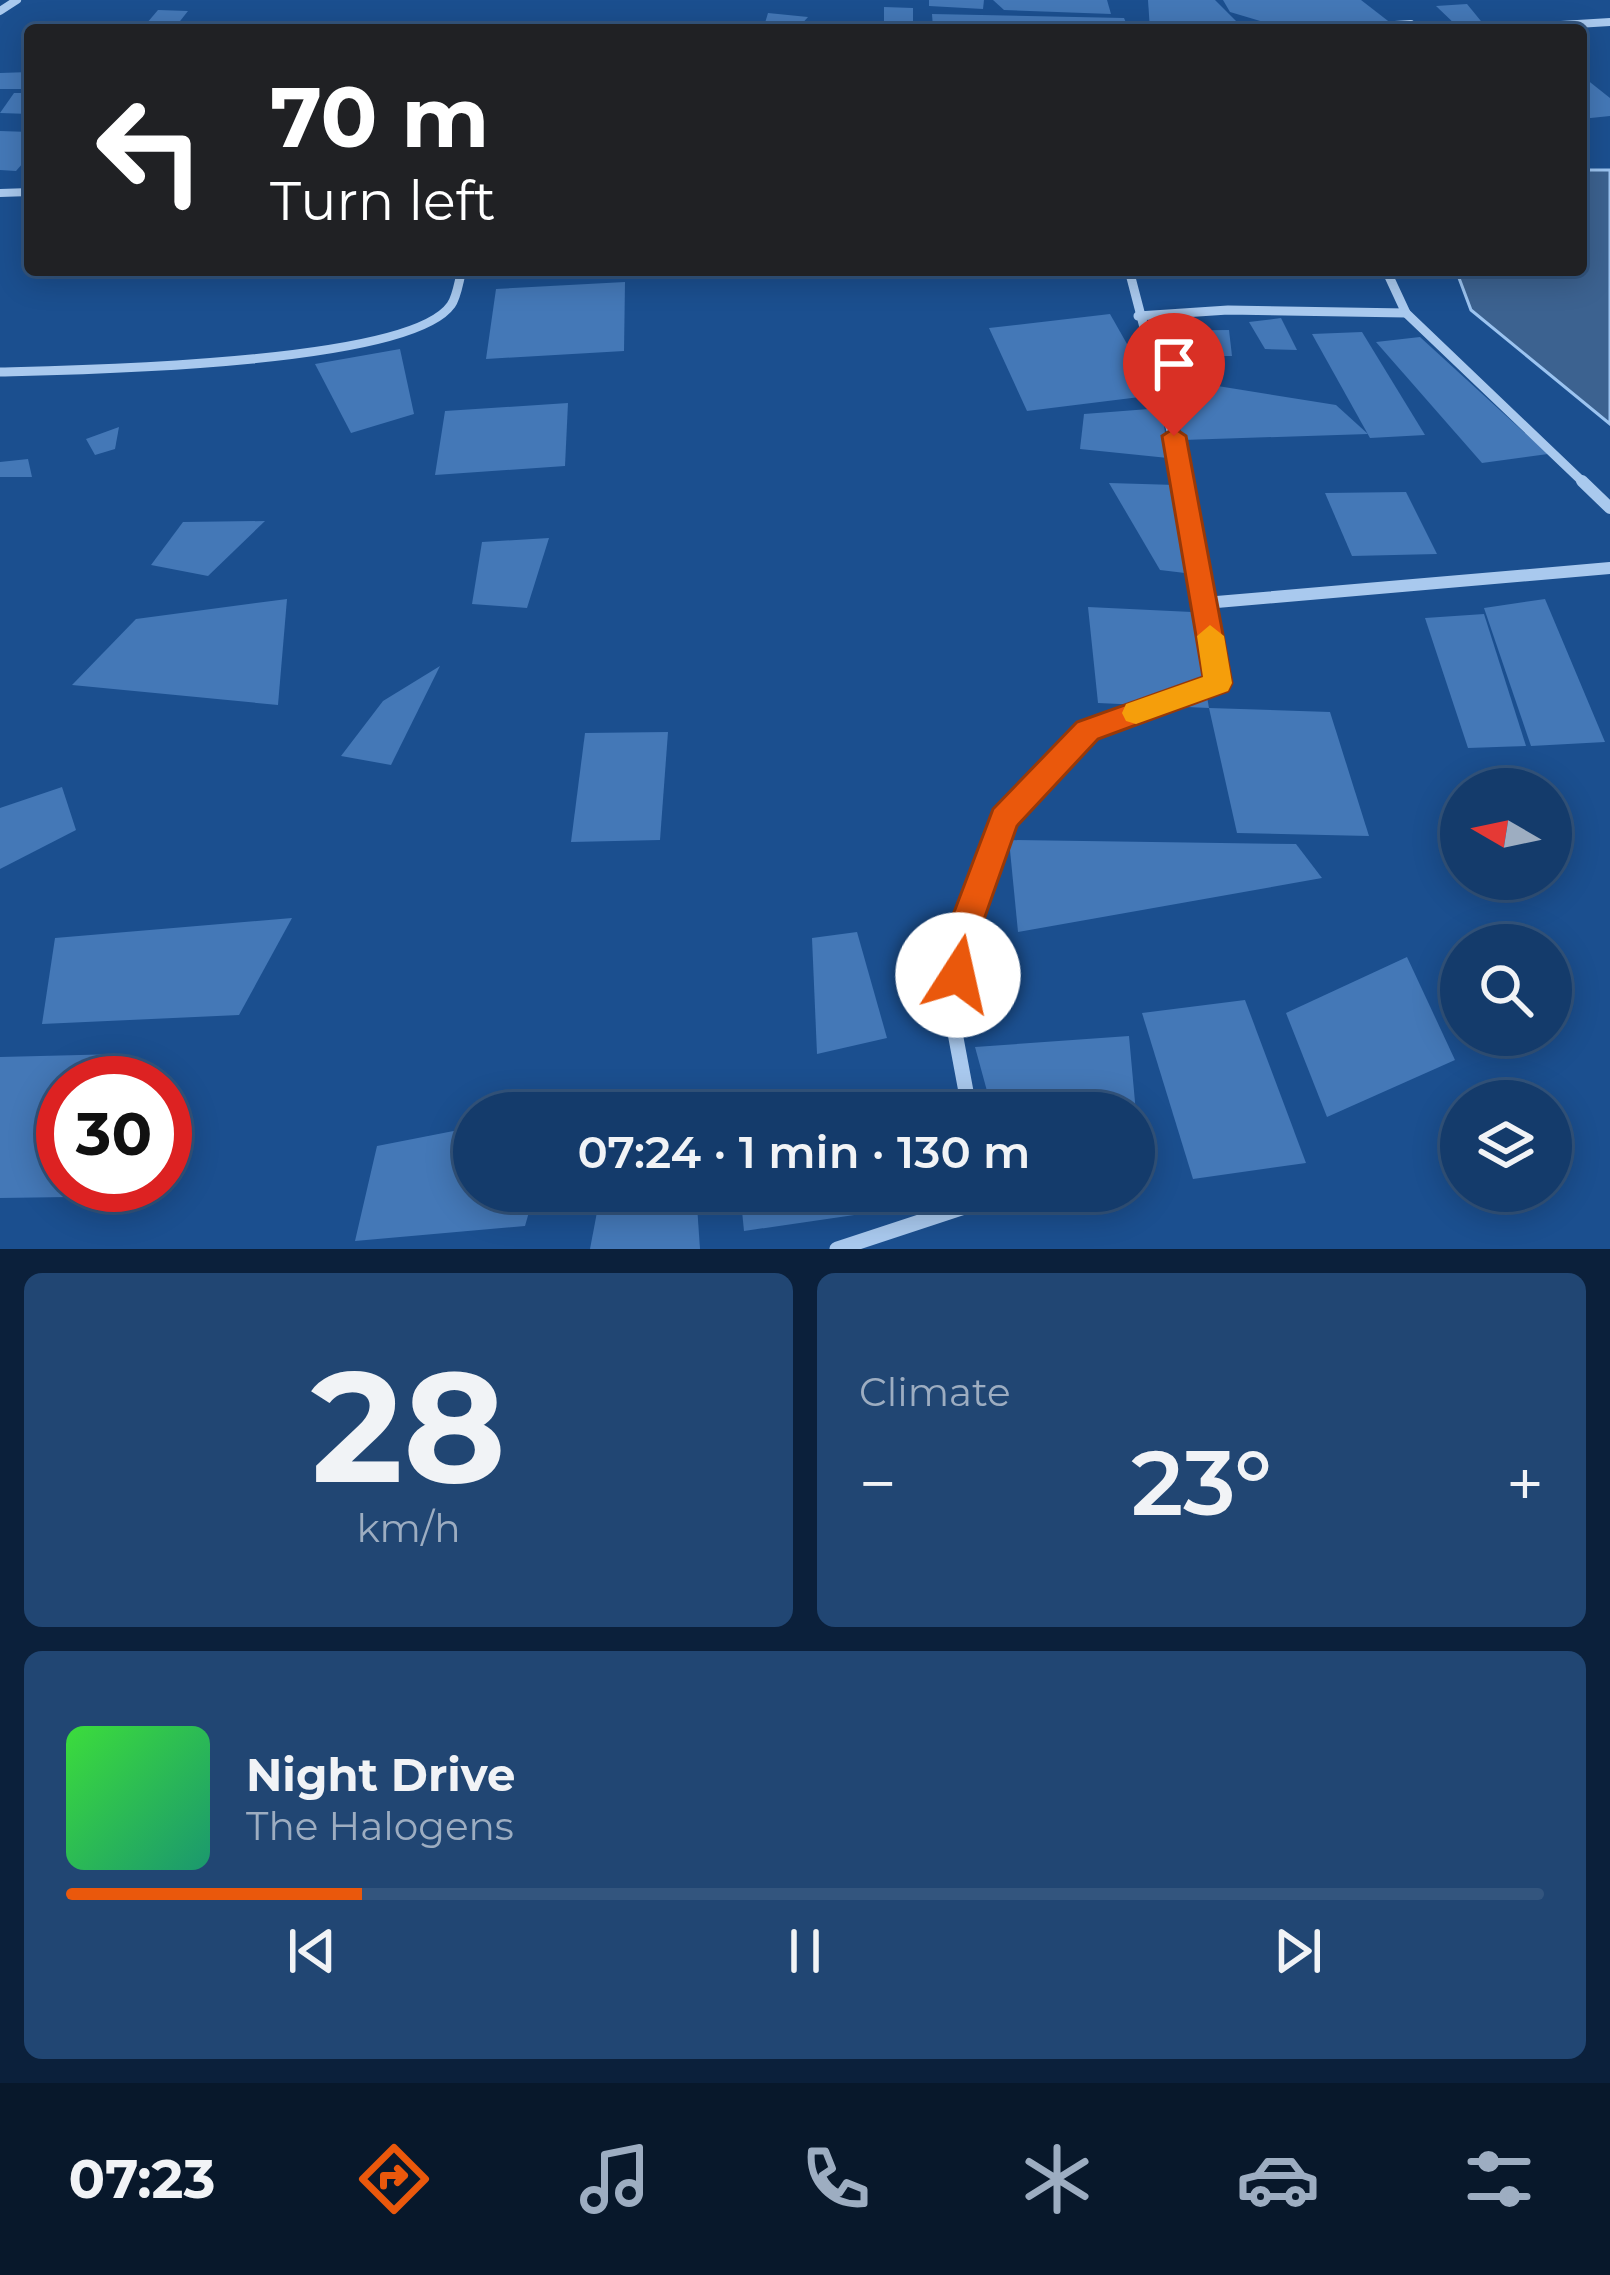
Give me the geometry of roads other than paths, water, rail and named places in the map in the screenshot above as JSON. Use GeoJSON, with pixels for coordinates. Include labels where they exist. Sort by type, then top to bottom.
{"type":"FeatureCollection","features":[{"type":"Feature","properties":{"kind":"street"},"geometry":{"type":"LineString","coordinates":[[0,11],[17,0]]}},
{"type":"Feature","properties":{"kind":"street"},"geometry":{"type":"LineString","coordinates":[[1577,24],[1610,22]]}},
{"type":"Feature","properties":{"kind":"street"},"geometry":{"type":"LineString","coordinates":[[0,372],[223,365],[391,335],[427,324],[451,304],[460,276]]}},
{"type":"Feature","properties":{"kind":"street"},"geometry":{"type":"LineString","coordinates":[[966,1092],[952,1022],[964,928],[1004,819],[1087,730],[1218,683],[1166,400],[1130,276]]}},
{"type":"Feature","properties":{"kind":"street"},"geometry":{"type":"LineString","coordinates":[[1389,276],[1406,314],[1610,508]]}},
{"type":"Feature","properties":{"kind":"street"},"geometry":{"type":"LineString","coordinates":[[1138,316],[1228,310],[1406,314]]}},
{"type":"Feature","properties":{"kind":"street"},"geometry":{"type":"LineString","coordinates":[[1205,603],[1610,568]]}},
{"type":"Feature","properties":{"kind":"street"},"geometry":{"type":"LineString","coordinates":[[837,1249],[952,1212]]}},
{"type":"Feature","properties":{"kind":"water"},"geometry":{"type":"Polygon","coordinates":[[[1587,170],[1610,170],[1610,424],[1471,310],[1458,276],[1587,276],[1587,170]]]}}]}
